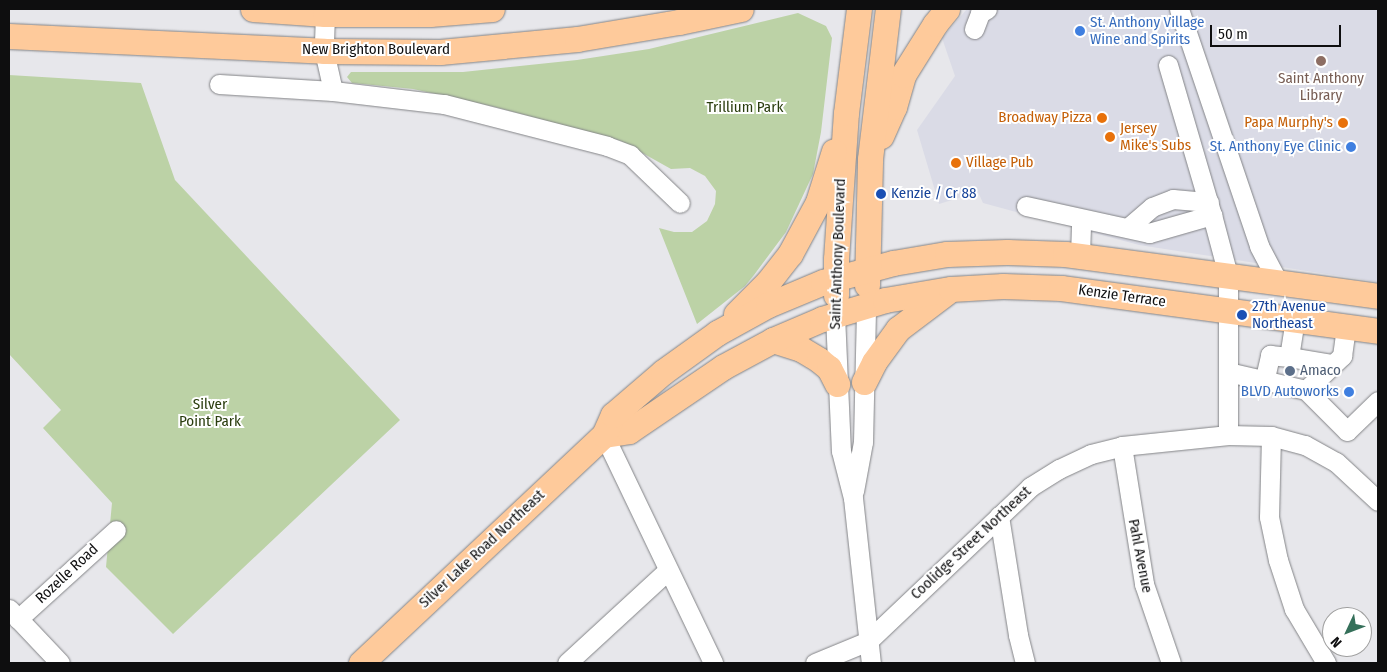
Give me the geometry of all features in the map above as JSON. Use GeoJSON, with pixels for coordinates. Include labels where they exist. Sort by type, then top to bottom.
{"type":"FeatureCollection","features":[{"type":"Feature","properties":{"kind":"main road"},"geometry":{"type":"LineString","coordinates":[[253,9],[325,14],[430,14],[492,9]]}},
{"type":"Feature","properties":{"kind":"main road","name":"New Brighton Boulevard"},"geometry":{"type":"LineString","coordinates":[[9,36],[324,51],[440,52],[522,46],[637,30],[741,9]]}},
{"type":"Feature","properties":{"kind":"main road","name":"Saint Anthony Boulevard"},"geometry":{"type":"LineString","coordinates":[[850,310],[852,274],[846,113],[859,9]]}},
{"type":"Feature","properties":{"kind":"main road","name":"Saint Anthony Boulevard"},"geometry":{"type":"LineString","coordinates":[[850,310],[852,274],[870,159],[888,9]]}},
{"type":"Feature","properties":{"kind":"main road"},"geometry":{"type":"LineString","coordinates":[[870,159],[894,106],[903,75],[935,24],[947,9]]}},
{"type":"Feature","properties":{"kind":"main road"},"geometry":{"type":"LineString","coordinates":[[717,333],[768,282],[790,254],[818,202],[846,113]]}},
{"type":"Feature","properties":{"kind":"main road"},"geometry":{"type":"LineString","coordinates":[[852,274],[893,263],[947,254],[1007,252],[1080,256],[1378,296]]}},
{"type":"Feature","properties":{"kind":"main road","name":"Silver Lake Road Northeast"},"geometry":{"type":"LineString","coordinates":[[361,663],[604,435],[613,415],[663,372],[717,333],[768,305],[852,274]]}},
{"type":"Feature","properties":{"kind":"main road","name":"Kenzie Terrace"},"geometry":{"type":"LineString","coordinates":[[850,310],[950,289],[1003,286],[1061,288],[1378,331]]}},
{"type":"Feature","properties":{"kind":"main road"},"geometry":{"type":"LineString","coordinates":[[864,382],[874,362],[898,329],[950,289]]}},
{"type":"Feature","properties":{"kind":"main road"},"geometry":{"type":"LineString","coordinates":[[604,435],[630,431],[723,367],[773,340],[850,310]]}},
{"type":"Feature","properties":{"kind":"main road"},"geometry":{"type":"LineString","coordinates":[[773,340],[801,349],[819,360],[829,368],[837,384]]}},
{"type":"Feature","properties":{"kind":"street"},"geometry":{"type":"LineString","coordinates":[[974,29],[980,13],[987,9]]}},
{"type":"Feature","properties":{"kind":"street"},"geometry":{"type":"LineString","coordinates":[[1179,9],[1259,246],[1278,282]]}},
{"type":"Feature","properties":{"kind":"street"},"geometry":{"type":"LineString","coordinates":[[325,14],[324,51],[333,91]]}},
{"type":"Feature","properties":{"kind":"street"},"geometry":{"type":"LineString","coordinates":[[1168,65],[1211,209],[1228,275],[1228,435],[1271,436],[1305,445],[1336,462],[1378,501]]}},
{"type":"Feature","properties":{"kind":"street"},"geometry":{"type":"LineString","coordinates":[[219,84],[333,91],[444,104],[607,146],[630,155],[680,203]]}},
{"type":"Feature","properties":{"kind":"street"},"geometry":{"type":"LineString","coordinates":[[1129,227],[1152,206],[1172,200],[1211,209]]}},
{"type":"Feature","properties":{"kind":"street"},"geometry":{"type":"LineString","coordinates":[[1026,206],[1081,219],[1129,227],[1149,233],[1211,209]]}},
{"type":"Feature","properties":{"kind":"street"},"geometry":{"type":"LineString","coordinates":[[1080,256],[1081,219]]}},
{"type":"Feature","properties":{"kind":"street","name":"Saint Anthony Boulevard"},"geometry":{"type":"LineString","coordinates":[[850,310],[864,382],[863,442],[854,498]]}},
{"type":"Feature","properties":{"kind":"street","name":"Saint Anthony Boulevard"},"geometry":{"type":"LineString","coordinates":[[850,310],[837,384],[841,451],[854,498],[871,663]]}},
{"type":"Feature","properties":{"kind":"street"},"geometry":{"type":"LineString","coordinates":[[1290,357],[1295,319]]}},
{"type":"Feature","properties":{"kind":"street"},"geometry":{"type":"LineString","coordinates":[[1306,390],[1342,356],[1346,326]]}},
{"type":"Feature","properties":{"kind":"street"},"geometry":{"type":"LineString","coordinates":[[1264,382],[1270,355],[1332,364]]}},
{"type":"Feature","properties":{"kind":"street"},"geometry":{"type":"LineString","coordinates":[[1228,372],[1264,382],[1306,390],[1347,431],[1378,401]]}},
{"type":"Feature","properties":{"kind":"street"},"geometry":{"type":"LineString","coordinates":[[604,435],[713,663]]}},
{"type":"Feature","properties":{"kind":"street","name":"Coolidge Street Northeast"},"geometry":{"type":"LineString","coordinates":[[815,663],[868,641],[1030,488],[1059,469],[1091,454],[1122,446],[1228,435]]}},
{"type":"Feature","properties":{"kind":"street"},"geometry":{"type":"LineString","coordinates":[[1271,436],[1269,517],[1278,560],[1294,609],[1326,663]]}},
{"type":"Feature","properties":{"kind":"street","name":"Pahl Avenue"},"geometry":{"type":"LineString","coordinates":[[1122,446],[1144,584],[1170,663]]}},
{"type":"Feature","properties":{"kind":"street"},"geometry":{"type":"LineString","coordinates":[[1000,516],[1018,635],[1025,663]]}},
{"type":"Feature","properties":{"kind":"street","name":"Rozelle Road"},"geometry":{"type":"LineString","coordinates":[[14,614],[116,530]]}},
{"type":"Feature","properties":{"kind":"street"},"geometry":{"type":"LineString","coordinates":[[567,663],[668,570]]}},
{"type":"Feature","properties":{"kind":"street"},"geometry":{"type":"LineString","coordinates":[[14,614],[60,663]]}},
{"type":"Feature","properties":{"kind":"shaded area"},"geometry":{"type":"Polygon","coordinates":[[[967,9],[1378,9],[1378,282],[1139,245],[983,203],[978,192],[939,204],[917,130],[955,76],[942,38],[967,9]]]}},
{"type":"Feature","properties":{"kind":"green space","name":"Trillium Park"},"geometry":{"type":"Polygon","coordinates":[[[798,13],[826,26],[832,38],[821,132],[813,174],[786,232],[754,275],[745,286],[697,324],[659,228],[674,232],[692,232],[707,221],[715,204],[716,191],[705,176],[690,168],[671,169],[621,141],[495,107],[413,89],[352,83],[347,77],[351,72],[463,72],[577,60],[649,49],[798,13]]]}},
{"type":"Feature","properties":{"kind":"green space","name":"Silver Point Park"},"geometry":{"type":"Polygon","coordinates":[[[9,75],[141,83],[175,180],[400,420],[173,634],[106,567],[112,503],[43,428],[61,410],[9,354],[9,75]]]}},
{"type":"Feature","properties":{"kind":"place","name":"St. Anthony Village Wine and Spirits"},"geometry":{"type":"Point","coordinates":[1080,31]}},
{"type":"Feature","properties":{"kind":"place","name":"Saint Anthony Library"},"geometry":{"type":"Point","coordinates":[1321,61]}},
{"type":"Feature","properties":{"kind":"place","name":"Broadway Pizza"},"geometry":{"type":"Point","coordinates":[1102,118]}},
{"type":"Feature","properties":{"kind":"place","name":"Papa Murphy's"},"geometry":{"type":"Point","coordinates":[1343,123]}},
{"type":"Feature","properties":{"kind":"place","name":"Jersey Mike's Subs"},"geometry":{"type":"Point","coordinates":[1110,137]}},
{"type":"Feature","properties":{"kind":"place","name":"St. Anthony Eye Clinic"},"geometry":{"type":"Point","coordinates":[1351,147]}},
{"type":"Feature","properties":{"kind":"place","name":"Village Pub"},"geometry":{"type":"Point","coordinates":[956,163]}},
{"type":"Feature","properties":{"kind":"place","name":"Kenzie / Cr 88"},"geometry":{"type":"Point","coordinates":[881,194]}},
{"type":"Feature","properties":{"kind":"place","name":"27th Avenue Northeast"},"geometry":{"type":"Point","coordinates":[1242,315]}},
{"type":"Feature","properties":{"kind":"place","name":"Amaco"},"geometry":{"type":"Point","coordinates":[1290,371]}},
{"type":"Feature","properties":{"kind":"place","name":"BLVD Autoworks"},"geometry":{"type":"Point","coordinates":[1349,392]}}]}
